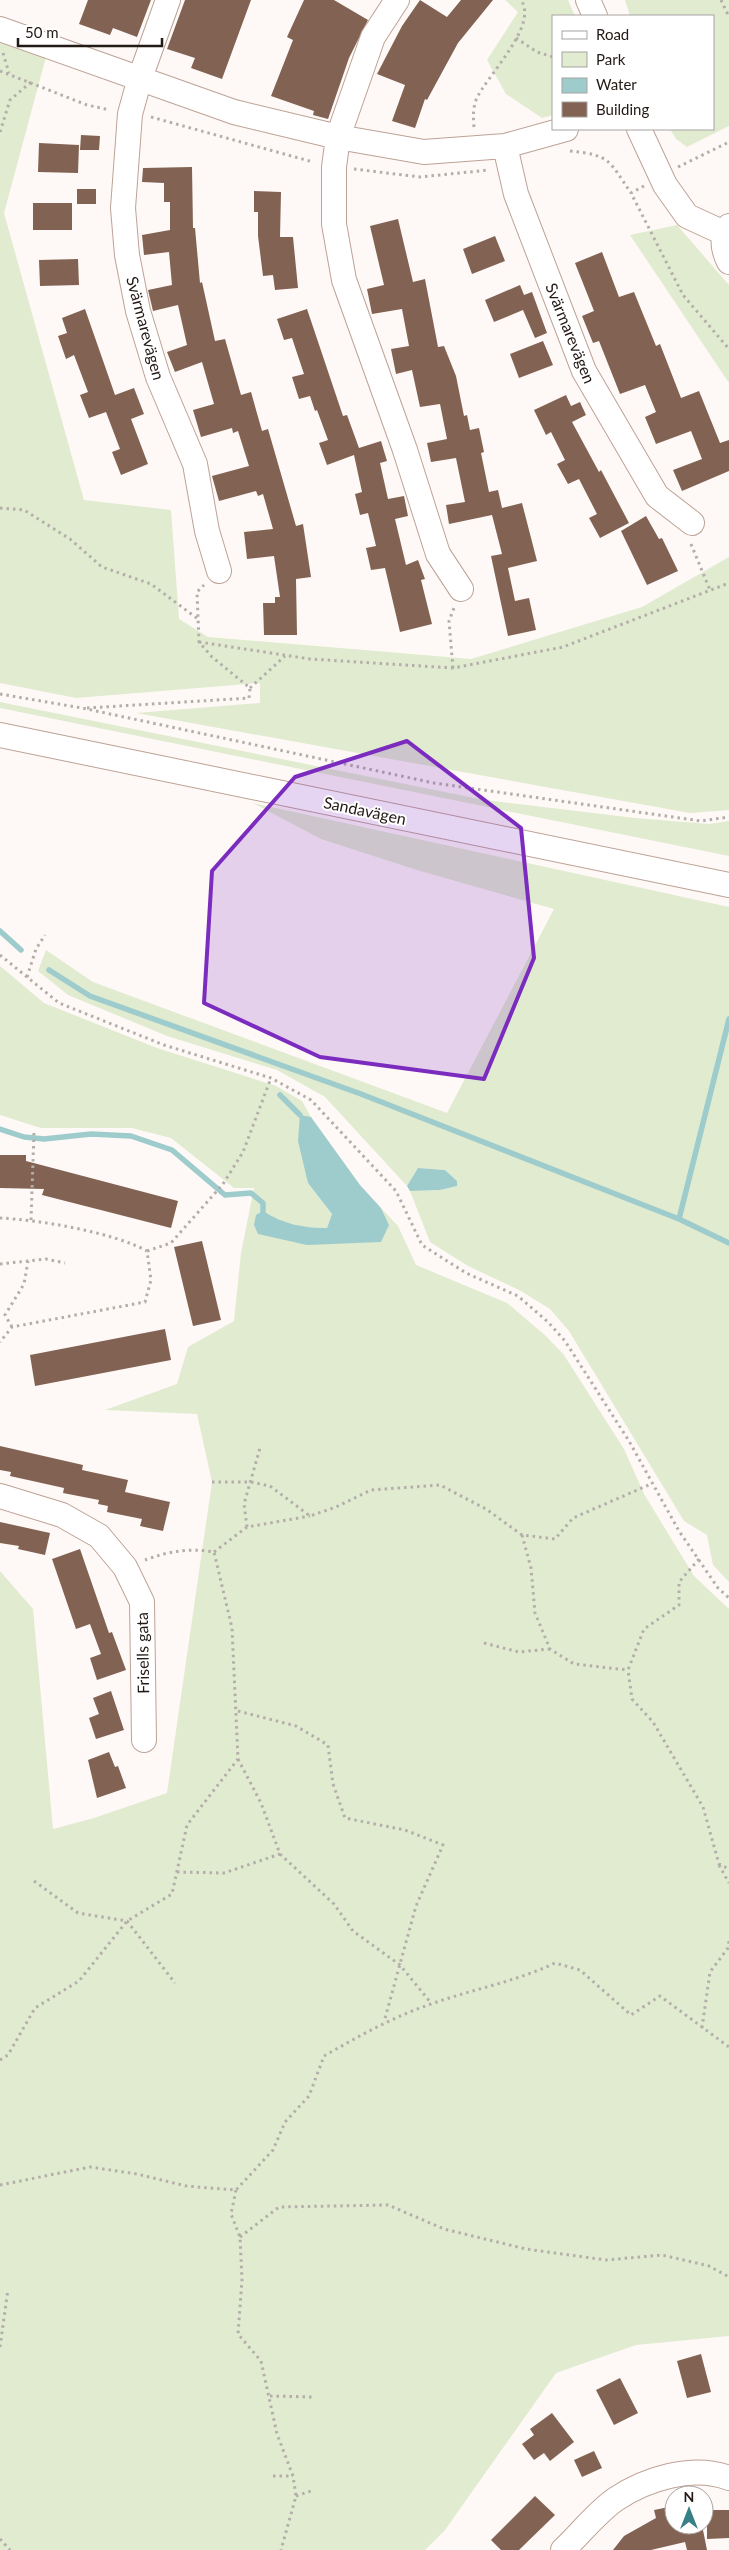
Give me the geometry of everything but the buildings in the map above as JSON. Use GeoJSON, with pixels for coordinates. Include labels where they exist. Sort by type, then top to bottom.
{"type":"FeatureCollection","features":[{"type":"Feature","properties":{"kind":"street","name":"Svärmarevägen"},"geometry":{"type":"LineString","coordinates":[[168,0],[140,78],[130,114],[123,208],[127,255],[138,311],[158,377],[195,464],[207,531],[219,571]]}},
{"type":"Feature","properties":{"kind":"street"},"geometry":{"type":"LineString","coordinates":[[397,0],[374,37],[338,137],[334,167],[334,224],[344,280],[405,450],[438,554],[461,589]]}},
{"type":"Feature","properties":{"kind":"street"},"geometry":{"type":"LineString","coordinates":[[588,0],[595,15]]}},
{"type":"Feature","properties":{"kind":"street"},"geometry":{"type":"LineString","coordinates":[[1,40],[140,78],[234,112],[338,137],[424,152],[505,146],[562,130]]}},
{"type":"Feature","properties":{"kind":"street"},"geometry":{"type":"LineString","coordinates":[[639,130],[665,185],[687,216],[726,229],[724,252],[729,262]]}},
{"type":"Feature","properties":{"kind":"street","name":"Svärmarevägen"},"geometry":{"type":"LineString","coordinates":[[505,146],[516,194],[584,371],[657,496],[692,524]]}},
{"type":"Feature","properties":{"kind":"street","name":"Sandavägen"},"geometry":{"type":"LineString","coordinates":[[0,735],[729,885]]}},
{"type":"Feature","properties":{"kind":"street","name":"Frisells gata"},"geometry":{"type":"LineString","coordinates":[[0,1496],[62,1515],[99,1536],[125,1567],[142,1602],[144,1740]]}},
{"type":"Feature","properties":{"kind":"street"},"geometry":{"type":"LineString","coordinates":[[563,2550],[615,2500],[647,2482],[683,2474],[721,2475],[729,2478]]}},
{"type":"Feature","properties":{"kind":"path"},"geometry":{"type":"LineString","coordinates":[[479,172],[472,113],[477,98],[525,21],[522,0]]}},
{"type":"Feature","properties":{"kind":"path"},"geometry":{"type":"LineString","coordinates":[[722,0],[729,17]]}},
{"type":"Feature","properties":{"kind":"path"},"geometry":{"type":"LineString","coordinates":[[516,38],[537,52],[552,57]]}},
{"type":"Feature","properties":{"kind":"path"},"geometry":{"type":"LineString","coordinates":[[1,40],[9,74]]}},
{"type":"Feature","properties":{"kind":"path"},"geometry":{"type":"LineString","coordinates":[[0,132],[10,100],[31,82]]}},
{"type":"Feature","properties":{"kind":"path"},"geometry":{"type":"LineString","coordinates":[[677,167],[729,142]]}},
{"type":"Feature","properties":{"kind":"path"},"geometry":{"type":"LineString","coordinates":[[647,185],[631,193],[683,295],[729,349]]}},
{"type":"Feature","properties":{"kind":"path"},"geometry":{"type":"LineString","coordinates":[[0,508],[24,510],[70,540],[102,567],[151,584],[198,619]]}},
{"type":"Feature","properties":{"kind":"path"},"geometry":{"type":"LineString","coordinates":[[692,524],[691,546],[710,590]]}},
{"type":"Feature","properties":{"kind":"path"},"geometry":{"type":"LineString","coordinates":[[219,571],[197,592],[198,642],[212,657],[250,688]]}},
{"type":"Feature","properties":{"kind":"path"},"geometry":{"type":"LineString","coordinates":[[198,642],[285,656],[453,668],[563,647],[729,583]]}},
{"type":"Feature","properties":{"kind":"path"},"geometry":{"type":"LineString","coordinates":[[453,668],[449,621],[461,589]]}},
{"type":"Feature","properties":{"kind":"path"},"geometry":{"type":"LineString","coordinates":[[82,708],[249,698],[250,688],[285,656]]}},
{"type":"Feature","properties":{"kind":"path"},"geometry":{"type":"LineString","coordinates":[[0,694],[82,708],[434,783],[701,821],[729,818]]}},
{"type":"Feature","properties":{"kind":"path"},"geometry":{"type":"LineString","coordinates":[[27,977],[36,949],[45,935]]}},
{"type":"Feature","properties":{"kind":"path"},"geometry":{"type":"LineString","coordinates":[[0,955],[60,1003],[164,1045],[271,1078],[311,1100],[396,1191],[422,1245],[466,1273],[518,1296],[548,1322],[564,1341],[629,1440],[651,1484],[699,1559],[718,1588],[729,1598]]}},
{"type":"Feature","properties":{"kind":"path"},"geometry":{"type":"LineString","coordinates":[[0,1218],[31,1220],[131,1242],[147,1251],[171,1243],[223,1184],[243,1152],[271,1078]]}},
{"type":"Feature","properties":{"kind":"path"},"geometry":{"type":"LineString","coordinates":[[31,1220],[34,1132]]}},
{"type":"Feature","properties":{"kind":"path"},"geometry":{"type":"LineString","coordinates":[[0,1342],[12,1327],[145,1302],[151,1280],[147,1251]]}},
{"type":"Feature","properties":{"kind":"path"},"geometry":{"type":"LineString","coordinates":[[0,1264],[46,1259],[65,1263]]}},
{"type":"Feature","properties":{"kind":"path"},"geometry":{"type":"LineString","coordinates":[[12,1327],[4,1315],[24,1284],[28,1261]]}},
{"type":"Feature","properties":{"kind":"path"},"geometry":{"type":"LineString","coordinates":[[247,1527],[244,1504],[260,1448]]}},
{"type":"Feature","properties":{"kind":"path"},"geometry":{"type":"LineString","coordinates":[[212,1482],[250,1482],[270,1486],[310,1516]]}},
{"type":"Feature","properties":{"kind":"path"},"geometry":{"type":"LineString","coordinates":[[125,1567],[165,1553],[192,1549],[214,1552],[247,1527],[310,1516],[336,1507],[371,1490],[440,1485],[486,1509],[522,1536],[555,1539],[574,1518],[651,1484]]}},
{"type":"Feature","properties":{"kind":"path"},"geometry":{"type":"LineString","coordinates":[[522,1536],[531,1568],[535,1613],[550,1649],[574,1664],[628,1670]]}},
{"type":"Feature","properties":{"kind":"path"},"geometry":{"type":"LineString","coordinates":[[214,1552],[232,1628],[238,1711],[238,1759],[261,1803],[280,1854],[334,1904],[353,1931],[400,1965],[432,2003]]}},
{"type":"Feature","properties":{"kind":"path"},"geometry":{"type":"LineString","coordinates":[[699,1559],[679,1582],[679,1605],[644,1630],[628,1670],[632,1699],[653,1722],[704,1807],[719,1864],[729,1883]]}},
{"type":"Feature","properties":{"kind":"path"},"geometry":{"type":"LineString","coordinates":[[484,1642],[519,1652],[550,1649]]}},
{"type":"Feature","properties":{"kind":"path"},"geometry":{"type":"LineString","coordinates":[[238,1711],[296,1726],[328,1746],[332,1784],[345,1818],[405,1830],[443,1845],[416,1906],[384,2022]]}},
{"type":"Feature","properties":{"kind":"path"},"geometry":{"type":"LineString","coordinates":[[0,2060],[8,2055],[35,2008],[79,1981],[127,1921],[172,1894],[187,1825],[238,1759]]}},
{"type":"Feature","properties":{"kind":"path"},"geometry":{"type":"LineString","coordinates":[[177,1872],[224,1873],[280,1854]]}},
{"type":"Feature","properties":{"kind":"path"},"geometry":{"type":"LineString","coordinates":[[719,1864],[729,1869]]}},
{"type":"Feature","properties":{"kind":"path"},"geometry":{"type":"LineString","coordinates":[[34,1881],[78,1913],[127,1921],[175,1983]]}},
{"type":"Feature","properties":{"kind":"path"},"geometry":{"type":"LineString","coordinates":[[702,2028],[710,1972],[728,1948],[729,1941]]}},
{"type":"Feature","properties":{"kind":"path"},"geometry":{"type":"LineString","coordinates":[[281,2550],[296,2496],[293,2476],[276,2434],[270,2396],[261,2361],[238,2334],[242,2280],[240,2237],[231,2214],[236,2190],[273,2150],[285,2122],[310,2096],[324,2056],[384,2022],[432,2003],[526,1977],[555,1964],[580,1970],[631,2015],[660,1996],[729,2047]]}},
{"type":"Feature","properties":{"kind":"path"},"geometry":{"type":"LineString","coordinates":[[0,2185],[90,2167],[137,2174],[186,2186],[236,2190]]}},
{"type":"Feature","properties":{"kind":"path"},"geometry":{"type":"LineString","coordinates":[[240,2237],[279,2207],[388,2205],[444,2229],[526,2249],[606,2260],[662,2255],[709,2266],[729,2277]]}},
{"type":"Feature","properties":{"kind":"path"},"geometry":{"type":"LineString","coordinates":[[0,2347],[8,2289]]}},
{"type":"Feature","properties":{"kind":"path"},"geometry":{"type":"LineString","coordinates":[[270,2396],[313,2397]]}},
{"type":"Feature","properties":{"kind":"path"},"geometry":{"type":"LineString","coordinates":[[273,2476],[293,2476]]}},
{"type":"Feature","properties":{"kind":"path"},"geometry":{"type":"LineString","coordinates":[[296,2496],[311,2491]]}},
{"type":"Feature","properties":{"kind":"path"},"geometry":{"type":"LineString","coordinates":[[0,2540],[10,2550]]}},
{"type":"Feature","properties":{"kind":"highlighted area"},"geometry":{"type":"Polygon","coordinates":[[[407,741],[521,828],[534,958],[484,1079],[320,1057],[204,1003],[212,871],[295,777],[407,741]]]}},
{"type":"Feature","properties":{"kind":"green space"},"geometry":{"type":"Polygon","coordinates":[[[505,0],[568,0],[575,15],[552,15],[552,115],[542,118],[506,94],[487,60],[518,12],[505,0]]]}},
{"type":"Feature","properties":{"kind":"green space"},"geometry":{"type":"Polygon","coordinates":[[[625,0],[729,0],[729,126],[687,147],[676,139],[671,130],[714,130],[714,15],[630,15],[625,0]]]}},
{"type":"Feature","properties":{"kind":"green space"},"geometry":{"type":"Polygon","coordinates":[[[0,39],[46,57],[4,213],[84,500],[171,510],[179,619],[208,637],[471,659],[642,607],[729,557],[729,810],[690,813],[136,713],[260,703],[260,683],[76,698],[0,683],[0,39]]]}},
{"type":"Feature","properties":{"kind":"green space"},"geometry":{"type":"Polygon","coordinates":[[[677,225],[729,285],[729,383],[630,235],[677,225]]]}},
{"type":"Feature","properties":{"kind":"green space"},"geometry":{"type":"Polygon","coordinates":[[[0,702],[484,800],[635,818],[709,824],[729,821],[729,856],[0,708],[0,702]]]}},
{"type":"Feature","properties":{"kind":"green space"},"geometry":{"type":"Polygon","coordinates":[[[253,803],[729,907],[729,1582],[713,1565],[707,1535],[684,1521],[569,1331],[550,1309],[521,1291],[468,1266],[430,1242],[410,1191],[440,1190],[457,1186],[457,1181],[445,1170],[418,1168],[407,1186],[325,1097],[277,1070],[167,1036],[68,995],[38,971],[46,950],[93,982],[447,1113],[554,909],[417,870],[321,839],[253,803]]]}},
{"type":"Feature","properties":{"kind":"green space"},"geometry":{"type":"Polygon","coordinates":[[[0,966],[44,1003],[157,1048],[276,1086],[302,1101],[311,1117],[300,1116],[308,1183],[332,1214],[327,1228],[303,1227],[277,1220],[258,1234],[389,1225],[381,1208],[398,1226],[416,1265],[507,1303],[546,1336],[564,1355],[624,1449],[644,1494],[694,1576],[729,1609],[729,2336],[636,2345],[556,2373],[445,2530],[425,2550],[0,2550],[0,1571],[33,1609],[53,1829],[94,1818],[167,1793],[212,1482],[197,1414],[105,1410],[177,1384],[188,1347],[234,1321],[241,1253],[254,1188],[234,1188],[171,1138],[132,1128],[41,1128],[0,1115],[0,966]]]}},
{"type":"Feature","properties":{"kind":"water"},"geometry":{"type":"Polygon","coordinates":[[[300,1115],[311,1117],[360,1185],[381,1208],[389,1225],[381,1242],[307,1245],[258,1234],[254,1225],[256,1215],[263,1211],[286,1222],[318,1228],[327,1228],[332,1214],[308,1183],[298,1141],[300,1115]]]}},
{"type":"Feature","properties":{"kind":"water"},"geometry":{"type":"Polygon","coordinates":[[[418,1168],[445,1170],[457,1181],[457,1186],[440,1190],[410,1191],[407,1186],[418,1168]]]}},
{"type":"Feature","properties":{"kind":"waterway"},"geometry":{"type":"LineString","coordinates":[[0,931],[21,950]]}},
{"type":"Feature","properties":{"kind":"waterway"},"geometry":{"type":"LineString","coordinates":[[49,970],[90,996],[361,1094],[679,1219],[729,1243]]}},
{"type":"Feature","properties":{"kind":"waterway"},"geometry":{"type":"LineString","coordinates":[[679,1219],[729,1019]]}},
{"type":"Feature","properties":{"kind":"waterway"},"geometry":{"type":"LineString","coordinates":[[280,1095],[300,1115]]}},
{"type":"Feature","properties":{"kind":"waterway"},"geometry":{"type":"LineString","coordinates":[[0,1129],[24,1137],[44,1139],[91,1134],[131,1136],[172,1150],[225,1195],[251,1193],[263,1203],[263,1211]]}}]}
